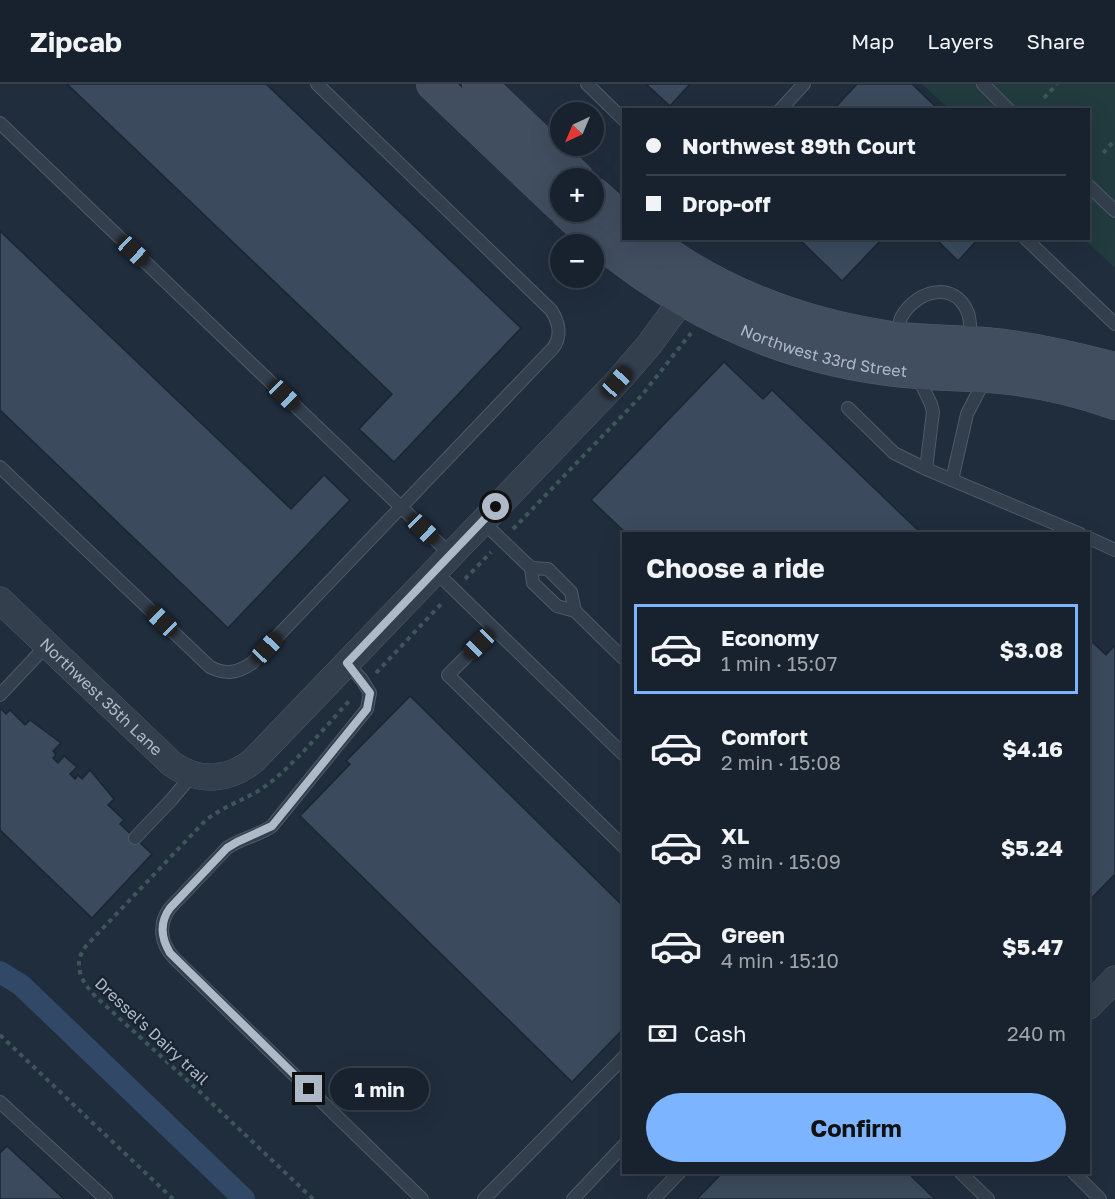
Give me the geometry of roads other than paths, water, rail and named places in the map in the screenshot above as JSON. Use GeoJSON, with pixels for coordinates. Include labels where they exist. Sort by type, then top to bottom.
{"type":"FeatureCollection","features":[{"type":"Feature","properties":{"kind":"street"},"geometry":{"type":"LineString","coordinates":[[433,84],[550,196]]}},
{"type":"Feature","properties":{"kind":"street"},"geometry":{"type":"LineString","coordinates":[[479,84],[567,168]]}},
{"type":"Feature","properties":{"kind":"street"},"geometry":{"type":"LineString","coordinates":[[604,203],[622,219]]}},
{"type":"Feature","properties":{"kind":"street","name":"Northwest 33rd Street"},"geometry":{"type":"LineString","coordinates":[[578,222],[631,266],[691,287],[754,301],[800,318],[848,331],[902,358],[974,363],[1040,383],[1113,391]]}},
{"type":"Feature","properties":{"kind":"street","name":"Northwest 33rd Street"},"geometry":{"type":"LineString","coordinates":[[652,240],[691,287]]}},
{"type":"Feature","properties":{"kind":"street"},"geometry":{"type":"LineString","coordinates":[[201,776],[222,778],[234,774],[254,760],[617,382],[649,345],[691,287]]}},
{"type":"Feature","properties":{"kind":"street","name":"Northwest 35th Lane"},"geometry":{"type":"LineString","coordinates":[[0,600],[172,764],[201,776]]}},
{"type":"Feature","properties":{"kind":"street"},"geometry":{"type":"LineString","coordinates":[[1090,1005],[1115,979]]}},
{"type":"Feature","properties":{"kind":"lane"},"geometry":{"type":"LineString","coordinates":[[587,84],[622,118]]}},
{"type":"Feature","properties":{"kind":"lane"},"geometry":{"type":"LineString","coordinates":[[782,108],[804,84]]}},
{"type":"Feature","properties":{"kind":"lane"},"geometry":{"type":"LineString","coordinates":[[983,84],[1007,108]]}},
{"type":"Feature","properties":{"kind":"lane"},"geometry":{"type":"LineString","coordinates":[[0,466],[210,667],[228,674],[237,672],[252,663],[553,348],[558,339],[557,324],[555,316],[546,304],[326,87]]}},
{"type":"Feature","properties":{"kind":"lane"},"geometry":{"type":"LineString","coordinates":[[0,123],[400,507],[494,629],[622,753]]}},
{"type":"Feature","properties":{"kind":"lane"},"geometry":{"type":"LineString","coordinates":[[1090,187],[1115,211]]}},
{"type":"Feature","properties":{"kind":"lane"},"geometry":{"type":"LineString","coordinates":[[1027,240],[1115,324]]}},
{"type":"Feature","properties":{"kind":"lane"},"geometry":{"type":"LineString","coordinates":[[926,469],[933,412],[931,404],[902,358],[902,316],[923,296],[934,291],[945,292],[962,304],[969,314],[974,363],[970,407],[952,480]]}},
{"type":"Feature","properties":{"kind":"lane"},"geometry":{"type":"LineString","coordinates":[[848,408],[894,453],[926,469],[1075,532]]}},
{"type":"Feature","properties":{"kind":"lane"},"geometry":{"type":"LineString","coordinates":[[482,521],[531,568],[533,582],[557,606],[575,611],[622,657]]}},
{"type":"Feature","properties":{"kind":"lane"},"geometry":{"type":"LineString","coordinates":[[1090,538],[1115,550]]}},
{"type":"Feature","properties":{"kind":"lane"},"geometry":{"type":"LineString","coordinates":[[531,568],[548,569],[571,592],[575,611]]}},
{"type":"Feature","properties":{"kind":"lane"},"geometry":{"type":"LineString","coordinates":[[494,629],[448,675],[622,845]]}},
{"type":"Feature","properties":{"kind":"lane"},"geometry":{"type":"LineString","coordinates":[[0,694],[47,645]]}},
{"type":"Feature","properties":{"kind":"lane"},"geometry":{"type":"LineString","coordinates":[[347,663],[370,693],[367,709],[272,826],[227,848],[170,908],[163,919],[162,934],[168,951],[422,1199]]}},
{"type":"Feature","properties":{"kind":"lane"},"geometry":{"type":"LineString","coordinates":[[135,838],[201,776]]}},
{"type":"Feature","properties":{"kind":"lane"},"geometry":{"type":"LineString","coordinates":[[484,1199],[622,1059]]}},
{"type":"Feature","properties":{"kind":"lane"},"geometry":{"type":"LineString","coordinates":[[0,1102],[106,1199]]}},
{"type":"Feature","properties":{"kind":"lane"},"geometry":{"type":"LineString","coordinates":[[573,1199],[622,1147]]}},
{"type":"Feature","properties":{"kind":"lane"},"geometry":{"type":"LineString","coordinates":[[654,1199],[678,1174]]}},
{"type":"Feature","properties":{"kind":"lane"},"geometry":{"type":"LineString","coordinates":[[962,1174],[988,1199]]}},
{"type":"Feature","properties":{"kind":"lane"},"geometry":{"type":"LineString","coordinates":[[1075,1174],[1100,1199]]}},
{"type":"Feature","properties":{"kind":"waterway"},"geometry":{"type":"LineString","coordinates":[[0,972],[21,985],[244,1199]]}}]}
